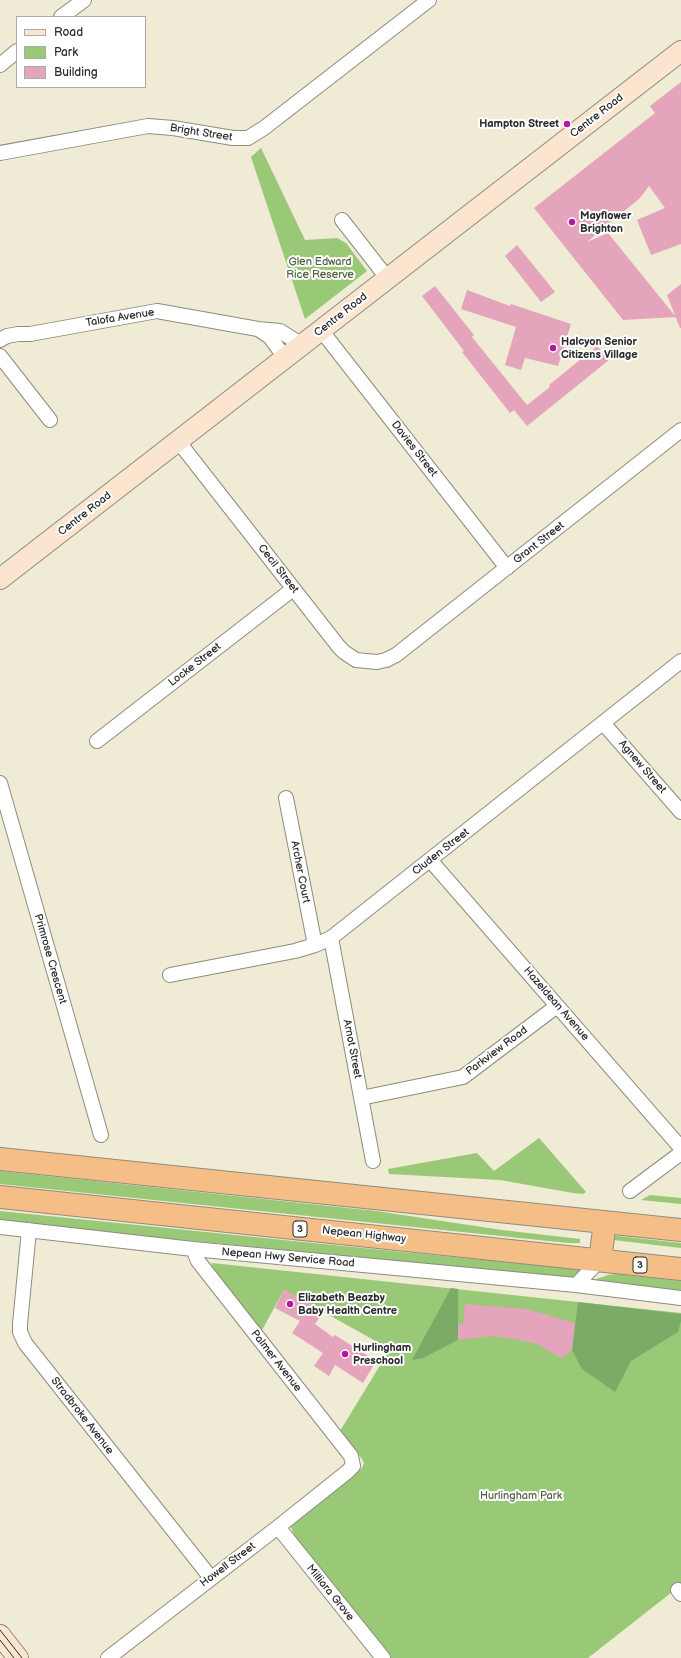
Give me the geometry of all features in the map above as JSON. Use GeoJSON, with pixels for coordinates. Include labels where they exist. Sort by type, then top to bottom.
{"type":"FeatureCollection","features":[{"type":"Feature","properties":{"kind":"highway"},"geometry":{"type":"LineString","coordinates":[[0,1159],[681,1230]]}},
{"type":"Feature","properties":{"kind":"highway","name":"Nepean Highway"},"geometry":{"type":"LineString","coordinates":[[0,1197],[681,1269]]}},
{"type":"Feature","properties":{"kind":"highway"},"geometry":{"type":"LineString","coordinates":[[600,1260],[605,1222]]}},
{"type":"Feature","properties":{"kind":"main road","name":"Centre Road"},"geometry":{"type":"LineString","coordinates":[[0,579],[681,51]]}},
{"type":"Feature","properties":{"kind":"main road"},"geometry":{"type":"LineString","coordinates":[[0,1635],[18,1658]]}},
{"type":"Feature","properties":{"kind":"street"},"geometry":{"type":"LineString","coordinates":[[63,16],[84,0]]}},
{"type":"Feature","properties":{"kind":"street","name":"Bright Street"},"geometry":{"type":"LineString","coordinates":[[0,153],[148,126],[173,128],[233,138],[248,138],[264,128],[429,0]]}},
{"type":"Feature","properties":{"kind":"street"},"geometry":{"type":"LineString","coordinates":[[0,65],[16,52]]}},
{"type":"Feature","properties":{"kind":"street"},"geometry":{"type":"LineString","coordinates":[[342,220],[388,279]]}},
{"type":"Feature","properties":{"kind":"street","name":"Talofa Avenue"},"geometry":{"type":"LineString","coordinates":[[0,350],[12,341],[30,334],[152,311],[258,329],[280,331],[302,345]]}},
{"type":"Feature","properties":{"kind":"street","name":"Talofa Avenue"},"geometry":{"type":"LineString","coordinates":[[258,329],[270,337],[285,358]]}},
{"type":"Feature","properties":{"kind":"street","name":"Davies Street"},"geometry":{"type":"LineString","coordinates":[[321,330],[506,568]]}},
{"type":"Feature","properties":{"kind":"street","name":"Talofa Avenue"},"geometry":{"type":"LineString","coordinates":[[0,340],[18,334],[30,334]]}},
{"type":"Feature","properties":{"kind":"street"},"geometry":{"type":"LineString","coordinates":[[0,356],[50,420]]}},
{"type":"Feature","properties":{"kind":"street","name":"Grant Street"},"geometry":{"type":"LineString","coordinates":[[396,655],[681,430]]}},
{"type":"Feature","properties":{"kind":"street","name":"Cecil Street"},"geometry":{"type":"LineString","coordinates":[[178,441],[339,647],[356,660],[377,662],[386,660],[396,655]]}},
{"type":"Feature","properties":{"kind":"street","name":"Locke Street"},"geometry":{"type":"LineString","coordinates":[[97,741],[293,589]]}},
{"type":"Feature","properties":{"kind":"street","name":"Cluden Street"},"geometry":{"type":"LineString","coordinates":[[170,975],[295,951],[331,938],[681,661]]}},
{"type":"Feature","properties":{"kind":"street","name":"Agnew Street"},"geometry":{"type":"LineString","coordinates":[[603,723],[681,812]]}},
{"type":"Feature","properties":{"kind":"street","name":"Primrose Crescent"},"geometry":{"type":"LineString","coordinates":[[0,783],[100,1135]]}},
{"type":"Feature","properties":{"kind":"street","name":"Archer Court"},"geometry":{"type":"LineString","coordinates":[[286,798],[314,945]]}},
{"type":"Feature","properties":{"kind":"street","name":"Hazeldean Avenue"},"geometry":{"type":"LineString","coordinates":[[430,860],[681,1148]]}},
{"type":"Feature","properties":{"kind":"street","name":"Arnot Street"},"geometry":{"type":"LineString","coordinates":[[331,938],[373,1161]]}},
{"type":"Feature","properties":{"kind":"street","name":"Parkview Road"},"geometry":{"type":"LineString","coordinates":[[361,1098],[463,1077],[557,1006]]}},
{"type":"Feature","properties":{"kind":"street"},"geometry":{"type":"LineString","coordinates":[[630,1191],[681,1153]]}},
{"type":"Feature","properties":{"kind":"street","name":"Nepean Hwy Service Road"},"geometry":{"type":"LineString","coordinates":[[0,1227],[193,1249],[576,1285],[681,1298]]}},
{"type":"Feature","properties":{"kind":"street","name":"Stradbroke Avenue"},"geometry":{"type":"LineString","coordinates":[[29,1230],[20,1324],[20,1332],[25,1343],[211,1578]]}},
{"type":"Feature","properties":{"kind":"street","name":"Palmer Avenue"},"geometry":{"type":"LineString","coordinates":[[193,1249],[198,1262],[351,1456],[353,1466],[348,1472]]}},
{"type":"Feature","properties":{"kind":"street"},"geometry":{"type":"LineString","coordinates":[[576,1285],[600,1260]]}},
{"type":"Feature","properties":{"kind":"street","name":"Howell Street"},"geometry":{"type":"LineString","coordinates":[[108,1658],[348,1472]]}},
{"type":"Feature","properties":{"kind":"street","name":"Milliara Grove"},"geometry":{"type":"LineString","coordinates":[[278,1527],[383,1658]]}},
{"type":"Feature","properties":{"kind":"green space","name":"Glen Edward Rice Reserve"},"geometry":{"type":"Polygon","coordinates":[[[261,148],[305,240],[337,238],[346,243],[367,271],[305,319],[251,157],[261,148]]]}},
{"type":"Feature","properties":{"kind":"green space"},"geometry":{"type":"Polygon","coordinates":[[[539,1138],[586,1192],[583,1194],[573,1193],[500,1180],[389,1174],[388,1169],[477,1153],[494,1171],[539,1138]]]}},
{"type":"Feature","properties":{"kind":"green space"},"geometry":{"type":"Polygon","coordinates":[[[0,1171],[376,1211],[502,1230],[580,1239],[580,1243],[568,1243],[0,1184],[0,1171]]]}},
{"type":"Feature","properties":{"kind":"green space"},"geometry":{"type":"Polygon","coordinates":[[[650,1195],[681,1198],[681,1204],[641,1200],[650,1195]]]}},
{"type":"Feature","properties":{"kind":"green space"},"geometry":{"type":"Polygon","coordinates":[[[0,1211],[584,1270],[578,1275],[570,1278],[0,1222],[0,1211]]]}},
{"type":"Feature","properties":{"kind":"green space"},"geometry":{"type":"Polygon","coordinates":[[[618,1236],[681,1243],[681,1248],[613,1240],[612,1237],[618,1236]]]}},
{"type":"Feature","properties":{"kind":"green space","name":"Hurlingham Park"},"geometry":{"type":"Polygon","coordinates":[[[212,1263],[681,1313],[681,1585],[588,1658],[391,1658],[295,1538],[291,1527],[294,1521],[362,1468],[364,1463],[362,1459],[340,1431],[390,1349],[284,1290],[261,1332],[211,1268],[212,1263]]]}},
{"type":"Feature","properties":{"kind":"green space"},"geometry":{"type":"Polygon","coordinates":[[[616,1274],[681,1281],[681,1291],[591,1281],[616,1274]]]}},
{"type":"Feature","properties":{"kind":"green space"},"geometry":{"type":"Polygon","coordinates":[[[451,1288],[458,1289],[458,1340],[423,1358],[412,1360],[451,1288]]]}},
{"type":"Feature","properties":{"kind":"green space"},"geometry":{"type":"Polygon","coordinates":[[[578,1302],[681,1314],[681,1321],[678,1332],[631,1361],[615,1392],[582,1369],[572,1350],[578,1302]]]}},
{"type":"Feature","properties":{"kind":"building","name":"Mayflower Brighton"},"geometry":{"type":"Polygon","coordinates":[[[681,82],[681,244],[651,255],[637,220],[665,208],[649,186],[640,198],[587,242],[608,233],[676,317],[623,320],[534,208],[655,113],[650,106],[681,82]]]}},
{"type":"Feature","properties":{"kind":"building"},"geometry":{"type":"Polygon","coordinates":[[[517,245],[555,292],[541,302],[505,256],[517,245]]]}},
{"type":"Feature","properties":{"kind":"building"},"geometry":{"type":"Polygon","coordinates":[[[681,284],[681,328],[680,328],[667,295],[681,284]]]}},
{"type":"Feature","properties":{"kind":"building"},"geometry":{"type":"Polygon","coordinates":[[[435,286],[474,335],[472,337],[527,405],[597,346],[609,360],[527,426],[514,410],[510,413],[462,352],[464,351],[422,296],[435,286]]]}},
{"type":"Feature","properties":{"kind":"building"},"geometry":{"type":"Polygon","coordinates":[[[467,290],[510,306],[511,304],[571,324],[558,366],[525,358],[521,370],[505,365],[516,327],[461,309],[467,290]]]}},
{"type":"Feature","properties":{"kind":"building"},"geometry":{"type":"Polygon","coordinates":[[[284,1290],[305,1301],[322,1314],[315,1324],[333,1337],[335,1335],[376,1361],[363,1383],[335,1365],[329,1376],[314,1366],[323,1353],[292,1333],[300,1321],[275,1308],[284,1290]]]}},
{"type":"Feature","properties":{"kind":"building"},"geometry":{"type":"Polygon","coordinates":[[[465,1304],[527,1309],[575,1323],[572,1350],[561,1358],[537,1344],[516,1339],[490,1336],[458,1340],[458,1324],[463,1324],[465,1304]]]}},
{"type":"Feature","properties":{"kind":"tram line"},"geometry":{"type":"LineString","coordinates":[[0,1630],[22,1658]]}},
{"type":"Feature","properties":{"kind":"tram line"},"geometry":{"type":"LineString","coordinates":[[0,1640],[14,1658]]}},
{"type":"Feature","properties":{"kind":"place","name":"Hampton Street"},"geometry":{"type":"Point","coordinates":[567,124]}},
{"type":"Feature","properties":{"kind":"place","name":"Mayflower Brighton"},"geometry":{"type":"Point","coordinates":[572,222]}},
{"type":"Feature","properties":{"kind":"place","name":"Halcyon Senior Citizens Village"},"geometry":{"type":"Point","coordinates":[553,348]}},
{"type":"Feature","properties":{"kind":"place","name":"Elizabeth Beazby Baby Health Centre"},"geometry":{"type":"Point","coordinates":[290,1304]}},
{"type":"Feature","properties":{"kind":"place","name":"Hurlingham Preschool"},"geometry":{"type":"Point","coordinates":[345,1354]}}]}
